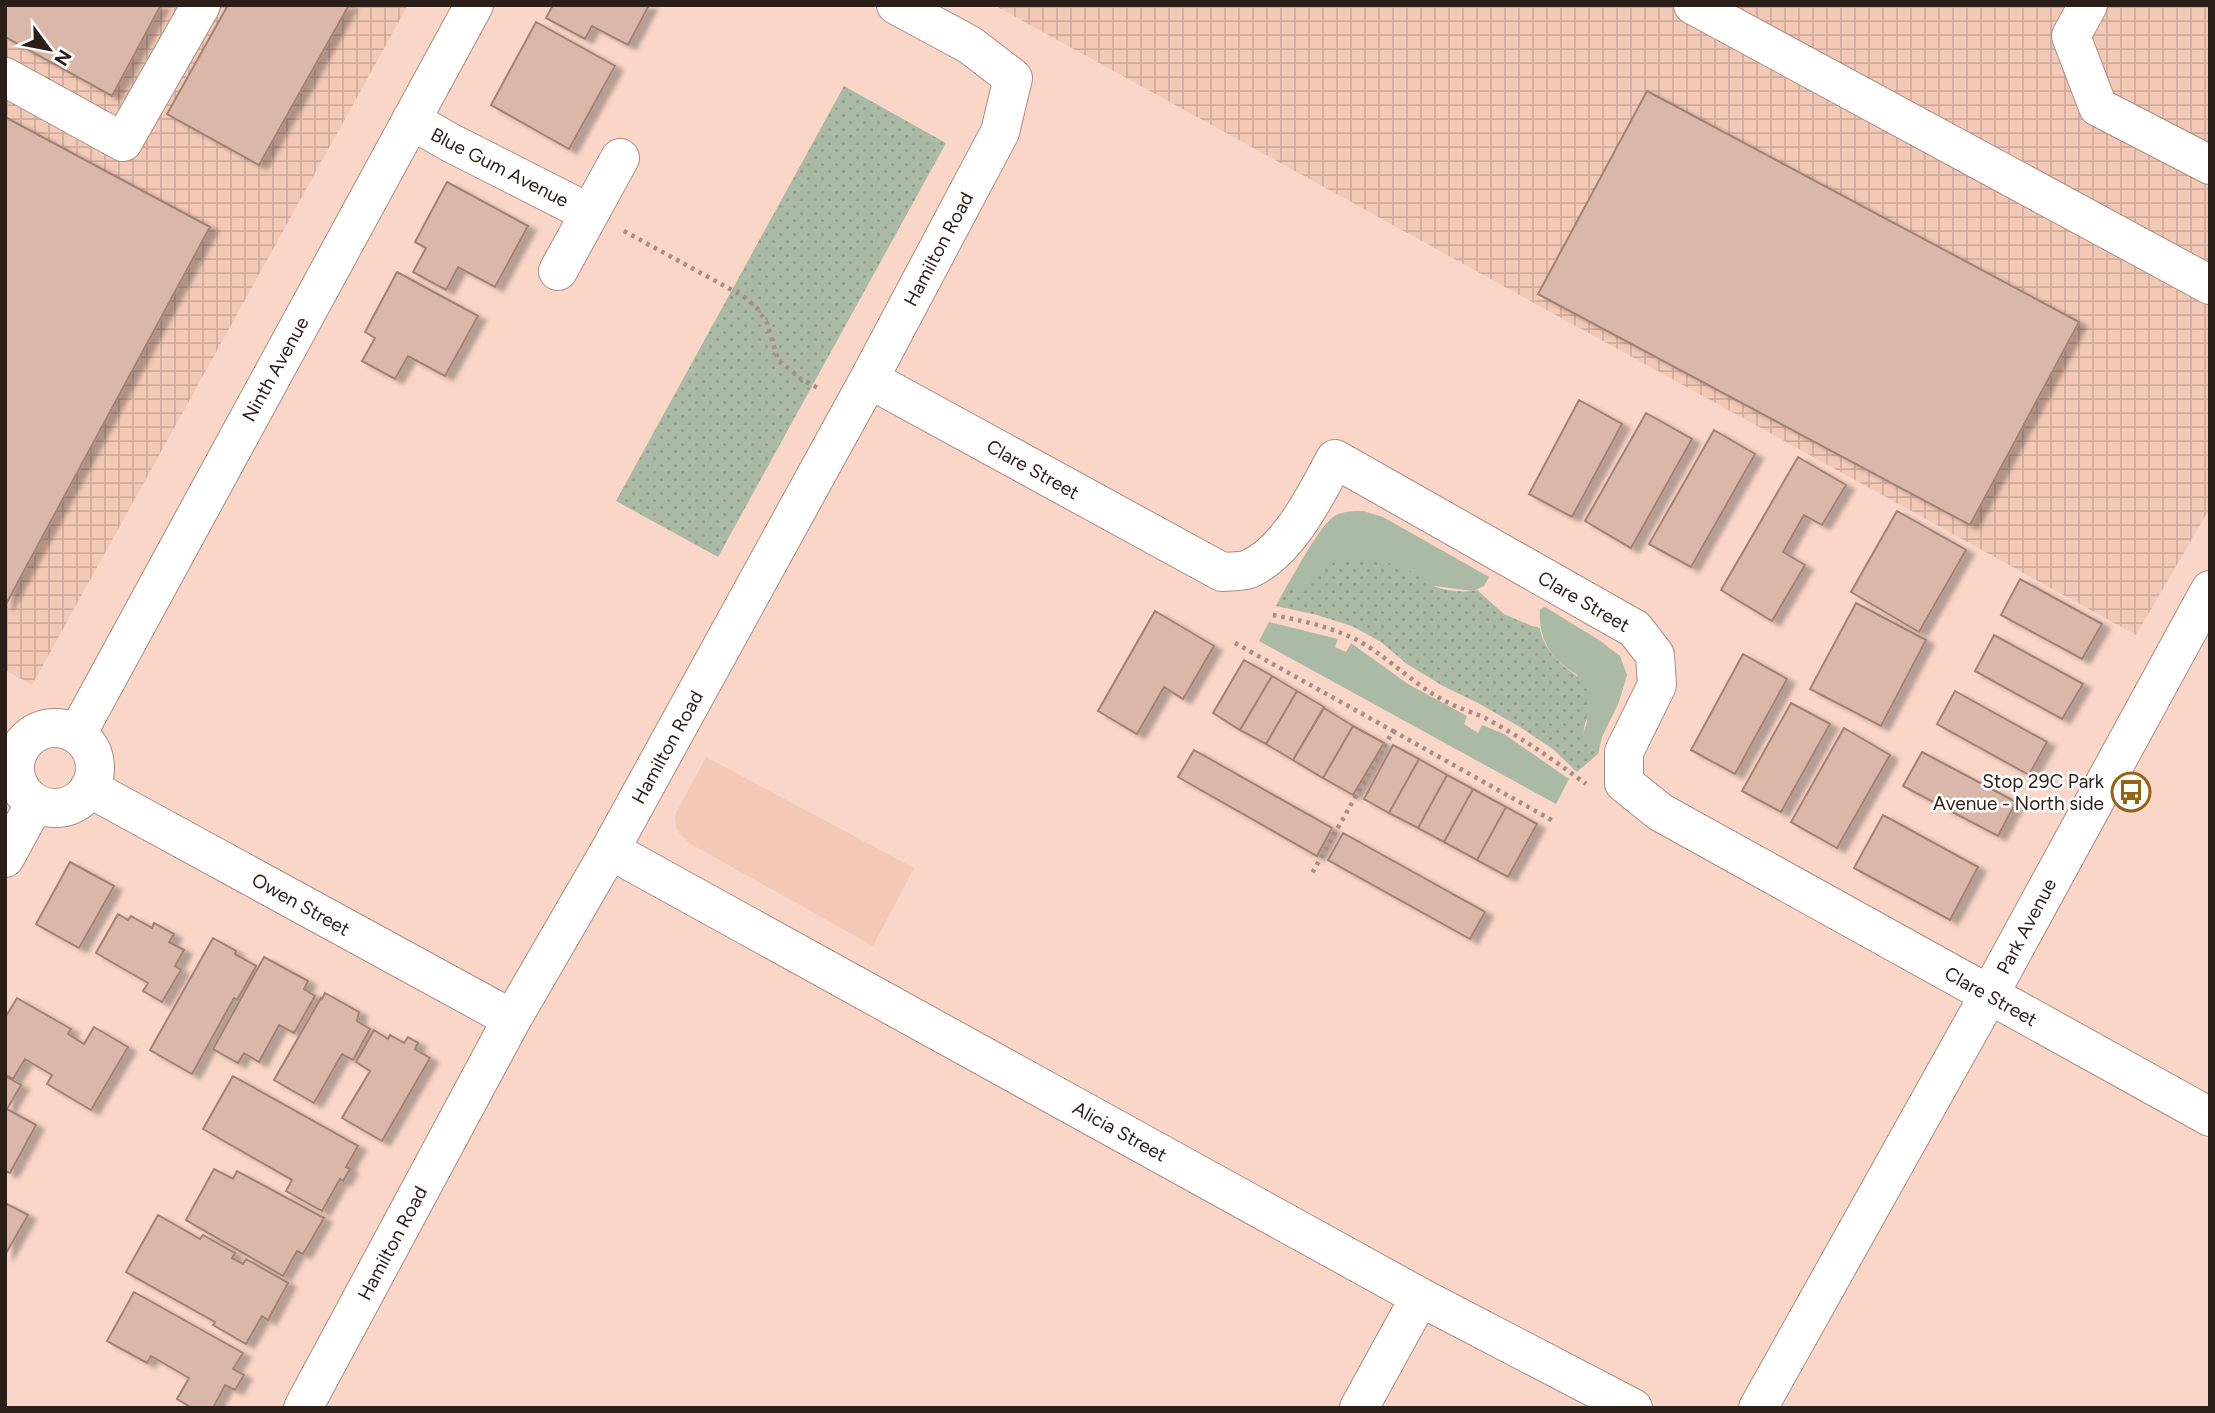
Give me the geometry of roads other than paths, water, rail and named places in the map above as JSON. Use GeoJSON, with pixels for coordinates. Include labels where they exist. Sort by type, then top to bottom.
{"type":"FeatureCollection","features":[{"type":"Feature","properties":{"kind":"street"},"geometry":{"type":"LineString","coordinates":[[5,77],[124,142],[201,5]]}},
{"type":"Feature","properties":{"kind":"street","name":"Ninth Avenue"},"geometry":{"type":"LineString","coordinates":[[77,734],[474,5]]}},
{"type":"Feature","properties":{"kind":"street","name":"Hamilton Road"},"geometry":{"type":"LineString","coordinates":[[311,1405],[512,1019],[610,850],[869,379],[1000,132],[1013,78],[971,45],[896,5]]}},
{"type":"Feature","properties":{"kind":"street"},"geometry":{"type":"LineString","coordinates":[[1693,5],[2210,285]]}},
{"type":"Feature","properties":{"kind":"street"},"geometry":{"type":"LineString","coordinates":[[2088,5],[2070,36],[2098,107],[2210,165]]}},
{"type":"Feature","properties":{"kind":"street","name":"Blue Gum Avenue"},"geometry":{"type":"LineString","coordinates":[[411,120],[589,213]]}},
{"type":"Feature","properties":{"kind":"street","name":"Blue Gum Avenue"},"geometry":{"type":"LineString","coordinates":[[558,271],[620,158]]}},
{"type":"Feature","properties":{"kind":"street","name":"Clare Street"},"geometry":{"type":"LineString","coordinates":[[869,379],[1222,572],[1247,570],[1271,557],[1310,507],[1335,459],[1635,629],[1655,655],[1657,685],[1624,752],[1624,783],[1660,812],[2210,1117]]}},
{"type":"Feature","properties":{"kind":"street","name":"Park Avenue"},"geometry":{"type":"LineString","coordinates":[[1758,1408],[1989,995],[2210,590]]}},
{"type":"Feature","properties":{"kind":"street"},"geometry":{"type":"LineString","coordinates":[[51,728],[65,729],[77,734],[86,742],[95,765],[89,788],[71,805],[47,808],[35,803],[25,796],[18,786],[12,746],[38,731],[51,728]]}},
{"type":"Feature","properties":{"kind":"street","name":"Owen Street"},"geometry":{"type":"LineString","coordinates":[[89,788],[512,1019]]}},
{"type":"Feature","properties":{"kind":"street"},"geometry":{"type":"LineString","coordinates":[[5,858],[35,803]]}},
{"type":"Feature","properties":{"kind":"street","name":"Alicia Street"},"geometry":{"type":"LineString","coordinates":[[610,850],[1420,1297],[1633,1408]]}},
{"type":"Feature","properties":{"kind":"street"},"geometry":{"type":"LineString","coordinates":[[1359,1408],[1420,1297]]}},
{"type":"Feature","properties":{"kind":"place","name":"Stop 29C Park Avenue - North side"},"geometry":{"type":"Point","coordinates":[2131,792]}}]}
